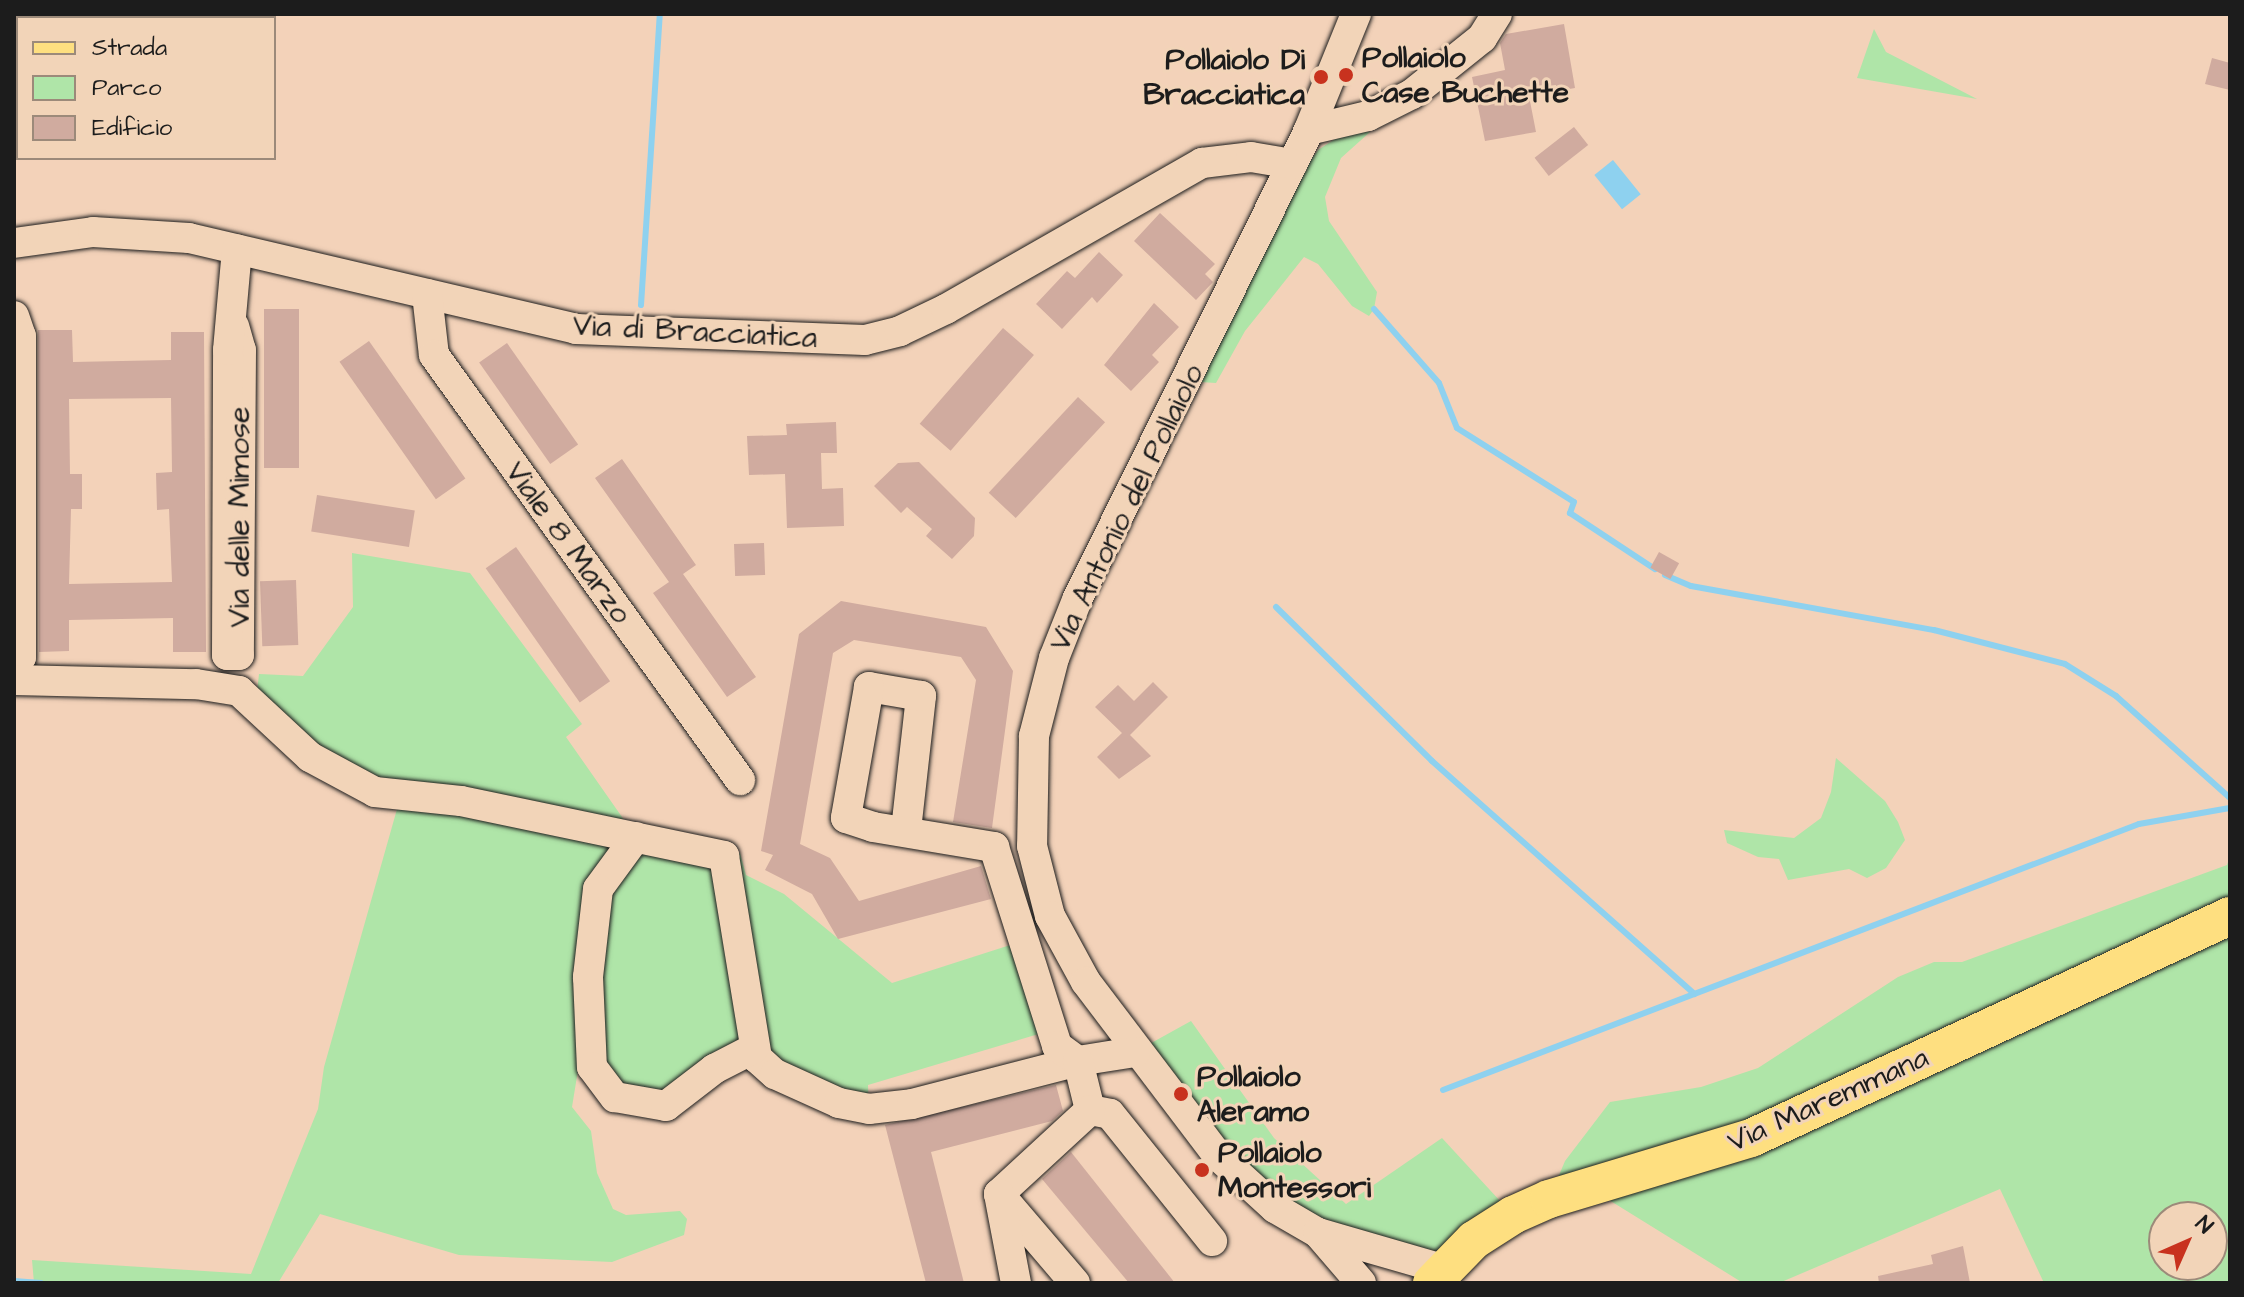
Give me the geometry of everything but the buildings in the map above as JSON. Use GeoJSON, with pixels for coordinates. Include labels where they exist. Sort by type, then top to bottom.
{"type":"FeatureCollection","features":[{"type":"Feature","properties":{"kind":"main road","name":"Via Maremmana"},"geometry":{"type":"LineString","coordinates":[[1437,1276],[1474,1240],[1549,1199],[1751,1138],[2230,916]]}},
{"type":"Feature","properties":{"kind":"street","name":"Via Antonio del Pollaiolo"},"geometry":{"type":"LineString","coordinates":[[1356,14],[1309,130],[1077,600],[1042,693],[1031,784],[1034,867],[1050,916],[1115,1025],[1245,1184],[1318,1233],[1437,1276]]}},
{"type":"Feature","properties":{"kind":"street"},"geometry":{"type":"LineString","coordinates":[[1309,130],[1368,116],[1412,94],[1482,38],[1497,14]]}},
{"type":"Feature","properties":{"kind":"street","name":"Via di Bracciatica"},"geometry":{"type":"LineString","coordinates":[[14,243],[93,232],[189,238],[576,329],[865,340],[900,331],[946,309],[1202,163],[1251,157],[1292,164]]}},
{"type":"Feature","properties":{"kind":"street","name":"Via delle Mimose"},"geometry":{"type":"LineString","coordinates":[[234,326],[241,350],[239,655],[227,655],[228,350],[234,326],[237,249]]}},
{"type":"Feature","properties":{"kind":"street","name":"Viale 8 Marzo"},"geometry":{"type":"LineString","coordinates":[[427,294],[434,355],[740,780]]}},
{"type":"Feature","properties":{"kind":"street"},"geometry":{"type":"LineString","coordinates":[[14,316],[21,350],[21,657],[14,658]]}},
{"type":"Feature","properties":{"kind":"street"},"geometry":{"type":"LineString","coordinates":[[14,680],[196,684],[239,691],[310,757],[375,792],[461,801],[724,856],[753,1049],[775,1074],[799,1087],[869,1109],[912,1104],[1078,1061],[1135,1052]]}},
{"type":"Feature","properties":{"kind":"street"},"geometry":{"type":"LineString","coordinates":[[906,830],[921,696],[869,687],[846,818],[906,830],[994,847],[1057,1046],[1078,1061],[1090,1110]]}},
{"type":"Feature","properties":{"kind":"street"},"geometry":{"type":"LineString","coordinates":[[636,837],[598,889],[588,977],[592,1067],[615,1097],[666,1106],[714,1069],[753,1049]]}},
{"type":"Feature","properties":{"kind":"street"},"geometry":{"type":"LineString","coordinates":[[1078,1061],[1115,1025]]}},
{"type":"Feature","properties":{"kind":"street"},"geometry":{"type":"LineString","coordinates":[[999,1194],[1090,1110]]}},
{"type":"Feature","properties":{"kind":"street"},"geometry":{"type":"LineString","coordinates":[[1090,1110],[1110,1114],[1212,1241]]}},
{"type":"Feature","properties":{"kind":"street"},"geometry":{"type":"LineString","coordinates":[[999,1194],[1016,1283]]}},
{"type":"Feature","properties":{"kind":"street"},"geometry":{"type":"LineString","coordinates":[[999,1194],[1075,1283]]}},
{"type":"Feature","properties":{"kind":"street","name":"Via Antonio del Pollaiolo"},"geometry":{"type":"LineString","coordinates":[[1318,1233],[1361,1283]]}},
{"type":"Feature","properties":{"kind":"green space"},"geometry":{"type":"Polygon","coordinates":[[[1874,29],[1886,52],[1977,99],[1857,78],[1874,29]]]}},
{"type":"Feature","properties":{"kind":"green space"},"geometry":{"type":"Polygon","coordinates":[[[1352,128],[1370,132],[1341,158],[1325,197],[1329,221],[1377,292],[1374,309],[1369,316],[1352,306],[1318,264],[1304,257],[1245,331],[1216,383],[1200,382],[1296,180],[1318,150],[1352,128]]]}},
{"type":"Feature","properties":{"kind":"green space"},"geometry":{"type":"Polygon","coordinates":[[[352,553],[470,573],[582,724],[566,737],[636,837],[724,856],[740,853],[746,875],[784,894],[892,983],[1026,940],[1052,1030],[868,1085],[869,1109],[757,1058],[637,1104],[580,1058],[572,1107],[591,1131],[597,1173],[613,1209],[626,1215],[680,1211],[687,1219],[684,1235],[612,1262],[459,1255],[320,1214],[278,1283],[34,1283],[32,1260],[251,1274],[318,1109],[324,1067],[401,795],[255,709],[259,674],[303,676],[353,607],[352,553]]]}},
{"type":"Feature","properties":{"kind":"green space"},"geometry":{"type":"Polygon","coordinates":[[[1836,758],[1885,801],[1898,822],[1905,840],[1886,868],[1867,878],[1849,869],[1788,880],[1779,859],[1758,857],[1727,843],[1724,830],[1794,838],[1821,818],[1831,792],[1836,758]]]}},
{"type":"Feature","properties":{"kind":"green space"},"geometry":{"type":"Polygon","coordinates":[[[2230,856],[2230,1283],[2044,1283],[2000,1189],[1779,1283],[1743,1283],[1588,1187],[1549,1199],[1565,1161],[1610,1102],[1701,1087],[1758,1068],[1898,977],[1934,962],[1962,962],[2227,865],[2230,856]]]}},
{"type":"Feature","properties":{"kind":"green space"},"geometry":{"type":"Polygon","coordinates":[[[1191,1021],[1274,1138],[1346,1204],[1442,1138],[1513,1215],[1443,1269],[1275,1208],[1135,1052],[1191,1021]]]}},
{"type":"Feature","properties":{"kind":"water"},"geometry":{"type":"Polygon","coordinates":[[[1613,160],[1641,194],[1622,209],[1594,175],[1613,160]]]}},
{"type":"Feature","properties":{"kind":"waterway"},"geometry":{"type":"LineString","coordinates":[[641,305],[660,14]]}},
{"type":"Feature","properties":{"kind":"waterway"},"geometry":{"type":"LineString","coordinates":[[1374,309],[1439,383],[1457,428],[1574,502],[1570,513],[1655,569]]}},
{"type":"Feature","properties":{"kind":"waterway"},"geometry":{"type":"LineString","coordinates":[[1665,575],[1691,586],[1934,630],[2065,664],[2116,696],[2230,798]]}},
{"type":"Feature","properties":{"kind":"waterway"},"geometry":{"type":"LineString","coordinates":[[1276,607],[1432,761],[1694,994]]}},
{"type":"Feature","properties":{"kind":"waterway"},"geometry":{"type":"LineString","coordinates":[[1443,1090],[2139,824],[2230,808]]}},
{"type":"Feature","properties":{"kind":"waterway"},"geometry":{"type":"LineString","coordinates":[[14,1281],[41,1283]]}},
{"type":"Feature","properties":{"kind":"place","name":"Pollaiolo Case Buchette"},"geometry":{"type":"Point","coordinates":[1346,75]}},
{"type":"Feature","properties":{"kind":"place","name":"Pollaiolo Di Bracciatica"},"geometry":{"type":"Point","coordinates":[1321,77]}},
{"type":"Feature","properties":{"kind":"place","name":"Pollaiolo Aleramo"},"geometry":{"type":"Point","coordinates":[1181,1094]}},
{"type":"Feature","properties":{"kind":"place","name":"Pollaiolo Montessori"},"geometry":{"type":"Point","coordinates":[1202,1170]}}]}
